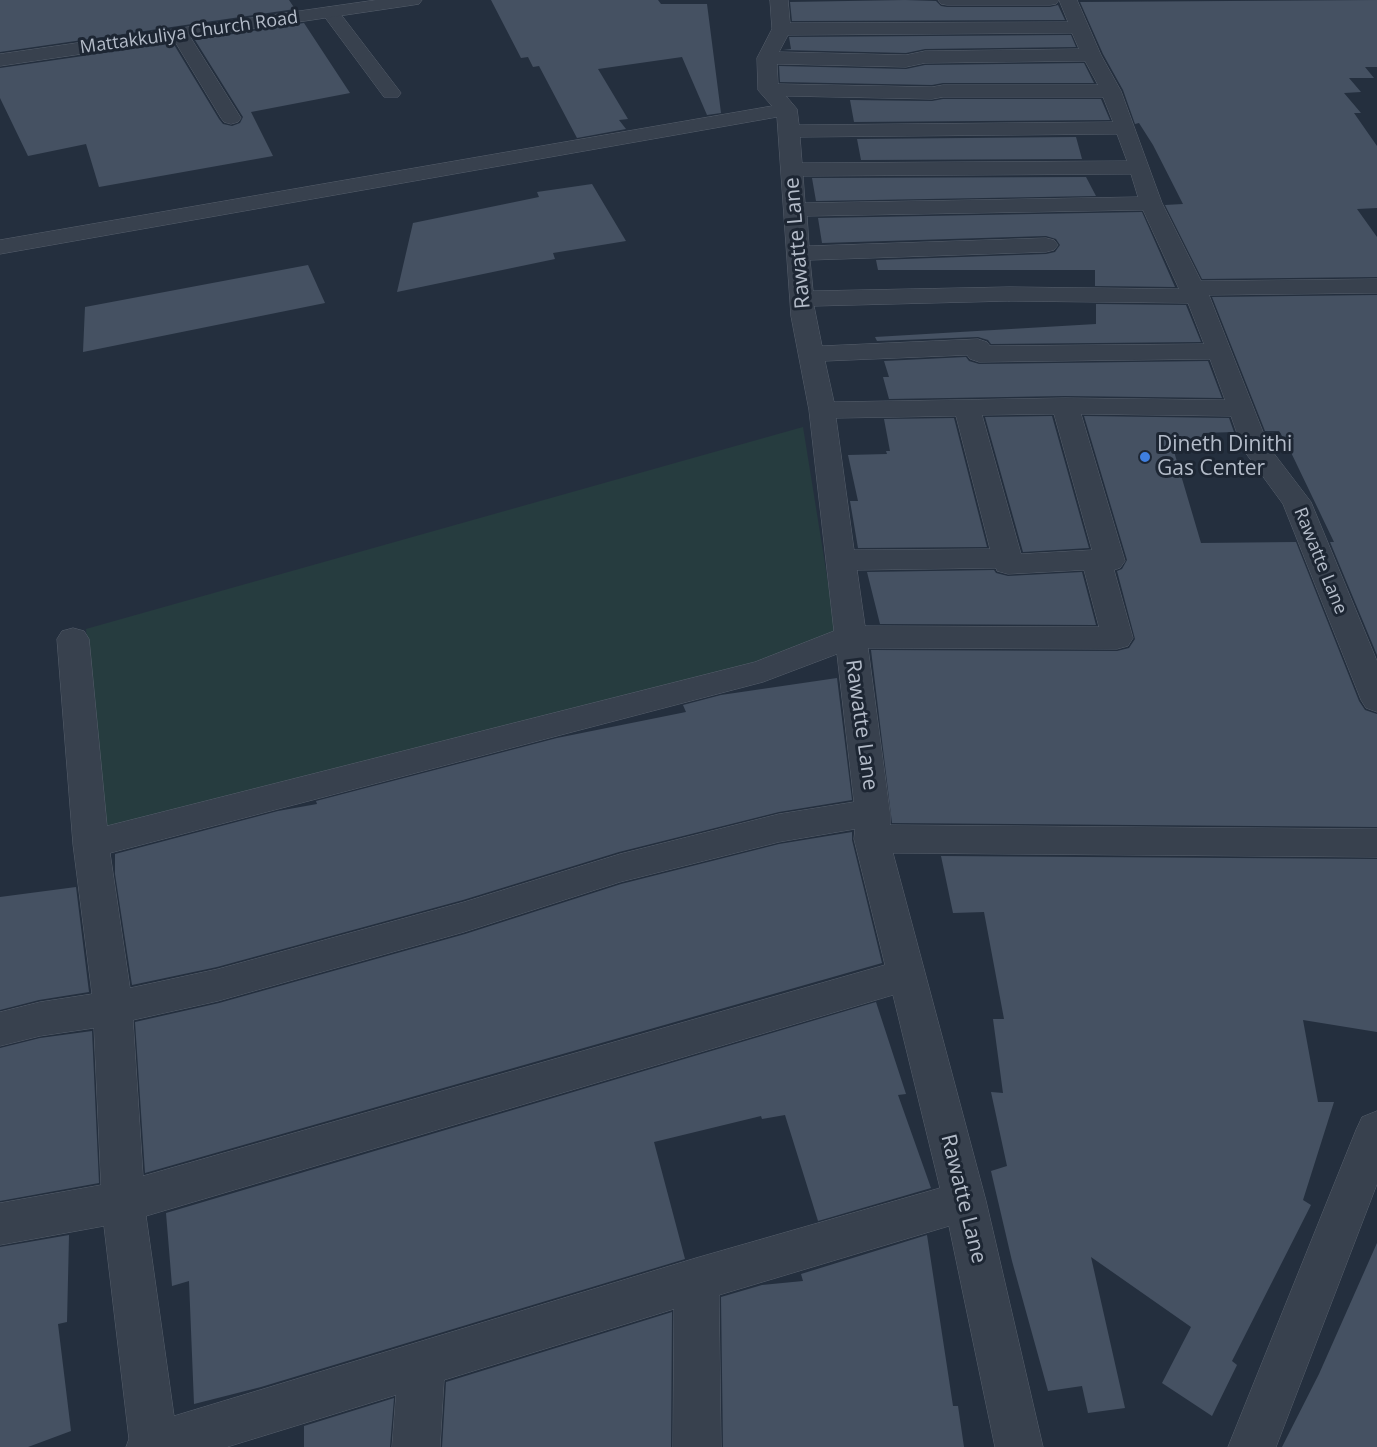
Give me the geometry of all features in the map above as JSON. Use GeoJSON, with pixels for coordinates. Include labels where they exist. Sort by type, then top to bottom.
{"type":"FeatureCollection","features":[{"type":"Feature","properties":{"kind":"street","name":"Mattakkuliya Church Road"},"geometry":{"type":"LineString","coordinates":[[0,60],[412,0]]}},
{"type":"Feature","properties":{"kind":"street"},"geometry":{"type":"LineString","coordinates":[[948,0],[1050,0]]}},
{"type":"Feature","properties":{"kind":"street","name":"Rawatte Lane"},"geometry":{"type":"LineString","coordinates":[[1068,0],[1091,55],[1111,91],[1151,203],[1220,351],[1239,408],[1256,448],[1297,502],[1371,671],[1377,700]]}},
{"type":"Feature","properties":{"kind":"street"},"geometry":{"type":"LineString","coordinates":[[330,12],[391,93]]}},
{"type":"Feature","properties":{"kind":"street"},"geometry":{"type":"LineString","coordinates":[[780,15],[1080,27]]}},
{"type":"Feature","properties":{"kind":"street","name":"Rawatte Lane"},"geometry":{"type":"LineString","coordinates":[[780,15],[767,58],[781,110],[792,170],[802,298],[822,410],[872,826],[906,975],[965,1201],[1019,1447]]}},
{"type":"Feature","properties":{"kind":"street"},"geometry":{"type":"LineString","coordinates":[[180,35],[231,118]]}},
{"type":"Feature","properties":{"kind":"street"},"geometry":{"type":"LineString","coordinates":[[767,58],[906,61],[925,57],[1091,55]]}},
{"type":"Feature","properties":{"kind":"street"},"geometry":{"type":"LineString","coordinates":[[0,247],[781,110],[943,91],[1111,91]]}},
{"type":"Feature","properties":{"kind":"street"},"geometry":{"type":"LineString","coordinates":[[781,110],[1124,128]]}},
{"type":"Feature","properties":{"kind":"street"},"geometry":{"type":"LineString","coordinates":[[792,170],[1140,167]]}},
{"type":"Feature","properties":{"kind":"street"},"geometry":{"type":"LineString","coordinates":[[795,210],[1151,203]]}},
{"type":"Feature","properties":{"kind":"street"},"geometry":{"type":"LineString","coordinates":[[798,253],[1046,245]]}},
{"type":"Feature","properties":{"kind":"street"},"geometry":{"type":"LineString","coordinates":[[802,298],[1194,292],[1377,286]]}},
{"type":"Feature","properties":{"kind":"street"},"geometry":{"type":"LineString","coordinates":[[811,354],[978,347],[979,354],[1220,351]]}},
{"type":"Feature","properties":{"kind":"street"},"geometry":{"type":"LineString","coordinates":[[967,408],[1008,564],[1110,561],[1065,406]]}},
{"type":"Feature","properties":{"kind":"street"},"geometry":{"type":"LineString","coordinates":[[822,410],[1065,406],[1239,408]]}},
{"type":"Feature","properties":{"kind":"street"},"geometry":{"type":"LineString","coordinates":[[841,560],[1007,558]]}},
{"type":"Feature","properties":{"kind":"street"},"geometry":{"type":"LineString","coordinates":[[91,844],[763,671],[849,637],[1118,638],[1096,560]]}},
{"type":"Feature","properties":{"kind":"street"},"geometry":{"type":"LineString","coordinates":[[73,639],[91,844],[113,1008],[123,1202],[153,1447],[696,1280],[965,1201]]}},
{"type":"Feature","properties":{"kind":"street"},"geometry":{"type":"LineString","coordinates":[[0,1029],[40,1019],[113,1008],[240,979],[464,917],[620,868],[779,828],[872,826],[1377,843]]}},
{"type":"Feature","properties":{"kind":"street"},"geometry":{"type":"LineString","coordinates":[[0,1224],[123,1202],[906,975]]}},
{"type":"Feature","properties":{"kind":"street"},"geometry":{"type":"LineString","coordinates":[[1252,1447],[1377,1130]]}},
{"type":"Feature","properties":{"kind":"street"},"geometry":{"type":"LineString","coordinates":[[696,1280],[697,1447]]}},
{"type":"Feature","properties":{"kind":"street"},"geometry":{"type":"LineString","coordinates":[[416,1447],[422,1365]]}},
{"type":"Feature","properties":{"kind":"green space"},"geometry":{"type":"Polygon","coordinates":[[[803,427],[838,645],[107,826],[86,629],[803,427]]]}},
{"type":"Feature","properties":{"kind":"building"},"geometry":{"type":"Polygon","coordinates":[[[0,0],[289,0],[295,9],[0,52],[0,0]]]}},
{"type":"Feature","properties":{"kind":"building"},"geometry":{"type":"Polygon","coordinates":[[[491,0],[658,0],[661,4],[707,4],[721,113],[707,115],[682,57],[598,69],[628,119],[619,120],[626,129],[577,138],[539,66],[533,67],[528,57],[521,58],[491,0]]]}},
{"type":"Feature","properties":{"kind":"building"},"geometry":{"type":"Polygon","coordinates":[[[1377,0],[1377,67],[1365,67],[1374,78],[1349,78],[1361,92],[1344,93],[1361,113],[1354,113],[1377,146],[1377,208],[1357,209],[1377,237],[1377,277],[1202,279],[1165,205],[1183,204],[1153,145],[1139,123],[1135,124],[1123,90],[1103,54],[1080,2],[1377,0]]]}},
{"type":"Feature","properties":{"kind":"building"},"geometry":{"type":"Polygon","coordinates":[[[936,1],[941,6],[947,7],[1050,7],[1058,5],[1065,20],[792,21],[790,2],[936,1]]]}},
{"type":"Feature","properties":{"kind":"building"},"geometry":{"type":"Polygon","coordinates":[[[304,23],[350,93],[251,112],[273,156],[99,187],[86,144],[28,156],[0,98],[0,68],[173,43],[219,119],[223,124],[232,126],[240,123],[243,117],[195,40],[304,23]]]}},
{"type":"Feature","properties":{"kind":"building"},"geometry":{"type":"Polygon","coordinates":[[[1071,35],[1076,47],[925,49],[906,53],[783,50],[791,49],[789,37],[1071,35]]]}},
{"type":"Feature","properties":{"kind":"building"},"geometry":{"type":"Polygon","coordinates":[[[1084,63],[1094,83],[943,83],[932,85],[780,82],[779,66],[906,69],[925,65],[1084,63]]]}},
{"type":"Feature","properties":{"kind":"building"},"geometry":{"type":"Polygon","coordinates":[[[943,99],[1101,99],[1110,120],[854,122],[850,100],[932,101],[943,99]]]}},
{"type":"Feature","properties":{"kind":"building"},"geometry":{"type":"Polygon","coordinates":[[[1076,137],[1082,159],[861,160],[857,139],[1076,137]]]}},
{"type":"Feature","properties":{"kind":"building"},"geometry":{"type":"Polygon","coordinates":[[[1086,177],[1096,196],[816,201],[812,178],[1086,177]]]}},
{"type":"Feature","properties":{"kind":"building"},"geometry":{"type":"Polygon","coordinates":[[[592,184],[626,241],[553,253],[555,259],[397,292],[413,223],[539,197],[537,192],[592,184]]]}},
{"type":"Feature","properties":{"kind":"building"},"geometry":{"type":"Polygon","coordinates":[[[1142,212],[1175,287],[1095,286],[1095,270],[878,270],[876,260],[1046,254],[1055,252],[1060,245],[1056,239],[1046,236],[822,243],[818,218],[1142,212]]]}},
{"type":"Feature","properties":{"kind":"building"},"geometry":{"type":"Polygon","coordinates":[[[308,265],[325,303],[83,352],[85,307],[308,265]]]}},
{"type":"Feature","properties":{"kind":"building"},"geometry":{"type":"Polygon","coordinates":[[[1377,295],[1377,655],[1330,542],[1334,542],[1286,442],[1279,431],[1265,431],[1212,297],[1377,295]]]}},
{"type":"Feature","properties":{"kind":"building"},"geometry":{"type":"Polygon","coordinates":[[[1096,304],[1186,305],[1201,342],[991,344],[988,340],[978,337],[877,341],[875,337],[1096,324],[1096,304]]]}},
{"type":"Feature","properties":{"kind":"building"},"geometry":{"type":"Polygon","coordinates":[[[966,357],[969,361],[979,364],[1208,361],[1222,398],[1065,396],[889,399],[883,377],[889,377],[884,361],[966,357]]]}},
{"type":"Feature","properties":{"kind":"building"},"geometry":{"type":"Polygon","coordinates":[[[1052,416],[1089,548],[1023,552],[985,417],[1052,416]]]}},
{"type":"Feature","properties":{"kind":"building"},"geometry":{"type":"Polygon","coordinates":[[[1084,416],[1229,418],[1234,432],[1203,433],[1206,439],[1170,438],[1201,543],[1296,542],[1359,701],[1365,710],[1377,714],[1377,827],[892,823],[871,650],[1117,651],[1129,648],[1135,639],[1117,571],[1122,569],[1127,560],[1084,416]]]}},
{"type":"Feature","properties":{"kind":"building"},"geometry":{"type":"Polygon","coordinates":[[[954,418],[987,547],[858,548],[850,501],[858,501],[848,455],[887,454],[886,451],[890,451],[884,419],[954,418]]]}},
{"type":"Feature","properties":{"kind":"building"},"geometry":{"type":"Polygon","coordinates":[[[994,570],[996,573],[1008,576],[1082,572],[1096,625],[880,624],[867,572],[994,570]]]}},
{"type":"Feature","properties":{"kind":"building"},"geometry":{"type":"Polygon","coordinates":[[[837,678],[852,800],[779,812],[619,852],[463,900],[217,967],[132,985],[115,874],[115,854],[278,811],[317,804],[316,801],[557,738],[686,712],[683,705],[721,695],[837,678]]]}},
{"type":"Feature","properties":{"kind":"building"},"geometry":{"type":"Polygon","coordinates":[[[852,832],[882,963],[145,1173],[135,1022],[219,1003],[465,934],[621,884],[779,844],[852,832]]]}},
{"type":"Feature","properties":{"kind":"building"},"geometry":{"type":"Polygon","coordinates":[[[941,856],[1377,859],[1377,1032],[1303,1020],[1318,1102],[1334,1102],[1303,1200],[1311,1205],[1232,1361],[1237,1365],[1212,1416],[1162,1383],[1191,1327],[1091,1257],[1125,1408],[1088,1413],[1082,1386],[1048,1391],[1012,1261],[991,1171],[1007,1166],[991,1092],[1003,1093],[993,1019],[1004,1019],[984,912],[953,913],[941,856]]]}},
{"type":"Feature","properties":{"kind":"building"},"geometry":{"type":"Polygon","coordinates":[[[76,887],[89,992],[39,1000],[0,1010],[0,897],[76,887]]]}},
{"type":"Feature","properties":{"kind":"building"},"geometry":{"type":"Polygon","coordinates":[[[876,1002],[906,1094],[898,1095],[931,1188],[818,1221],[785,1115],[762,1119],[761,1116],[654,1142],[685,1259],[261,1387],[194,1404],[189,1281],[172,1286],[166,1213],[876,1002]]]}},
{"type":"Feature","properties":{"kind":"building"},"geometry":{"type":"Polygon","coordinates":[[[92,1031],[99,1183],[0,1201],[0,1048],[40,1038],[92,1031]]]}},
{"type":"Feature","properties":{"kind":"building"},"geometry":{"type":"Polygon","coordinates":[[[69,1235],[67,1322],[58,1324],[71,1431],[28,1447],[0,1447],[0,1247],[69,1235]]]}},
{"type":"Feature","properties":{"kind":"building"},"geometry":{"type":"Polygon","coordinates":[[[927,1235],[953,1406],[958,1406],[964,1447],[723,1447],[721,1297],[762,1285],[803,1281],[801,1274],[927,1235]]]}},
{"type":"Feature","properties":{"kind":"building"},"geometry":{"type":"Polygon","coordinates":[[[1377,1243],[1377,1447],[1282,1447],[1319,1374],[1377,1243]]]}},
{"type":"Feature","properties":{"kind":"building"},"geometry":{"type":"Polygon","coordinates":[[[672,1312],[671,1447],[442,1447],[446,1382],[672,1312]]]}},
{"type":"Feature","properties":{"kind":"building"},"geometry":{"type":"Polygon","coordinates":[[[394,1398],[390,1447],[304,1447],[304,1426],[394,1398]]]}},
{"type":"Feature","properties":{"kind":"place","name":"Dineth Dinithi Gas Center"},"geometry":{"type":"Point","coordinates":[1145,457]}}]}
